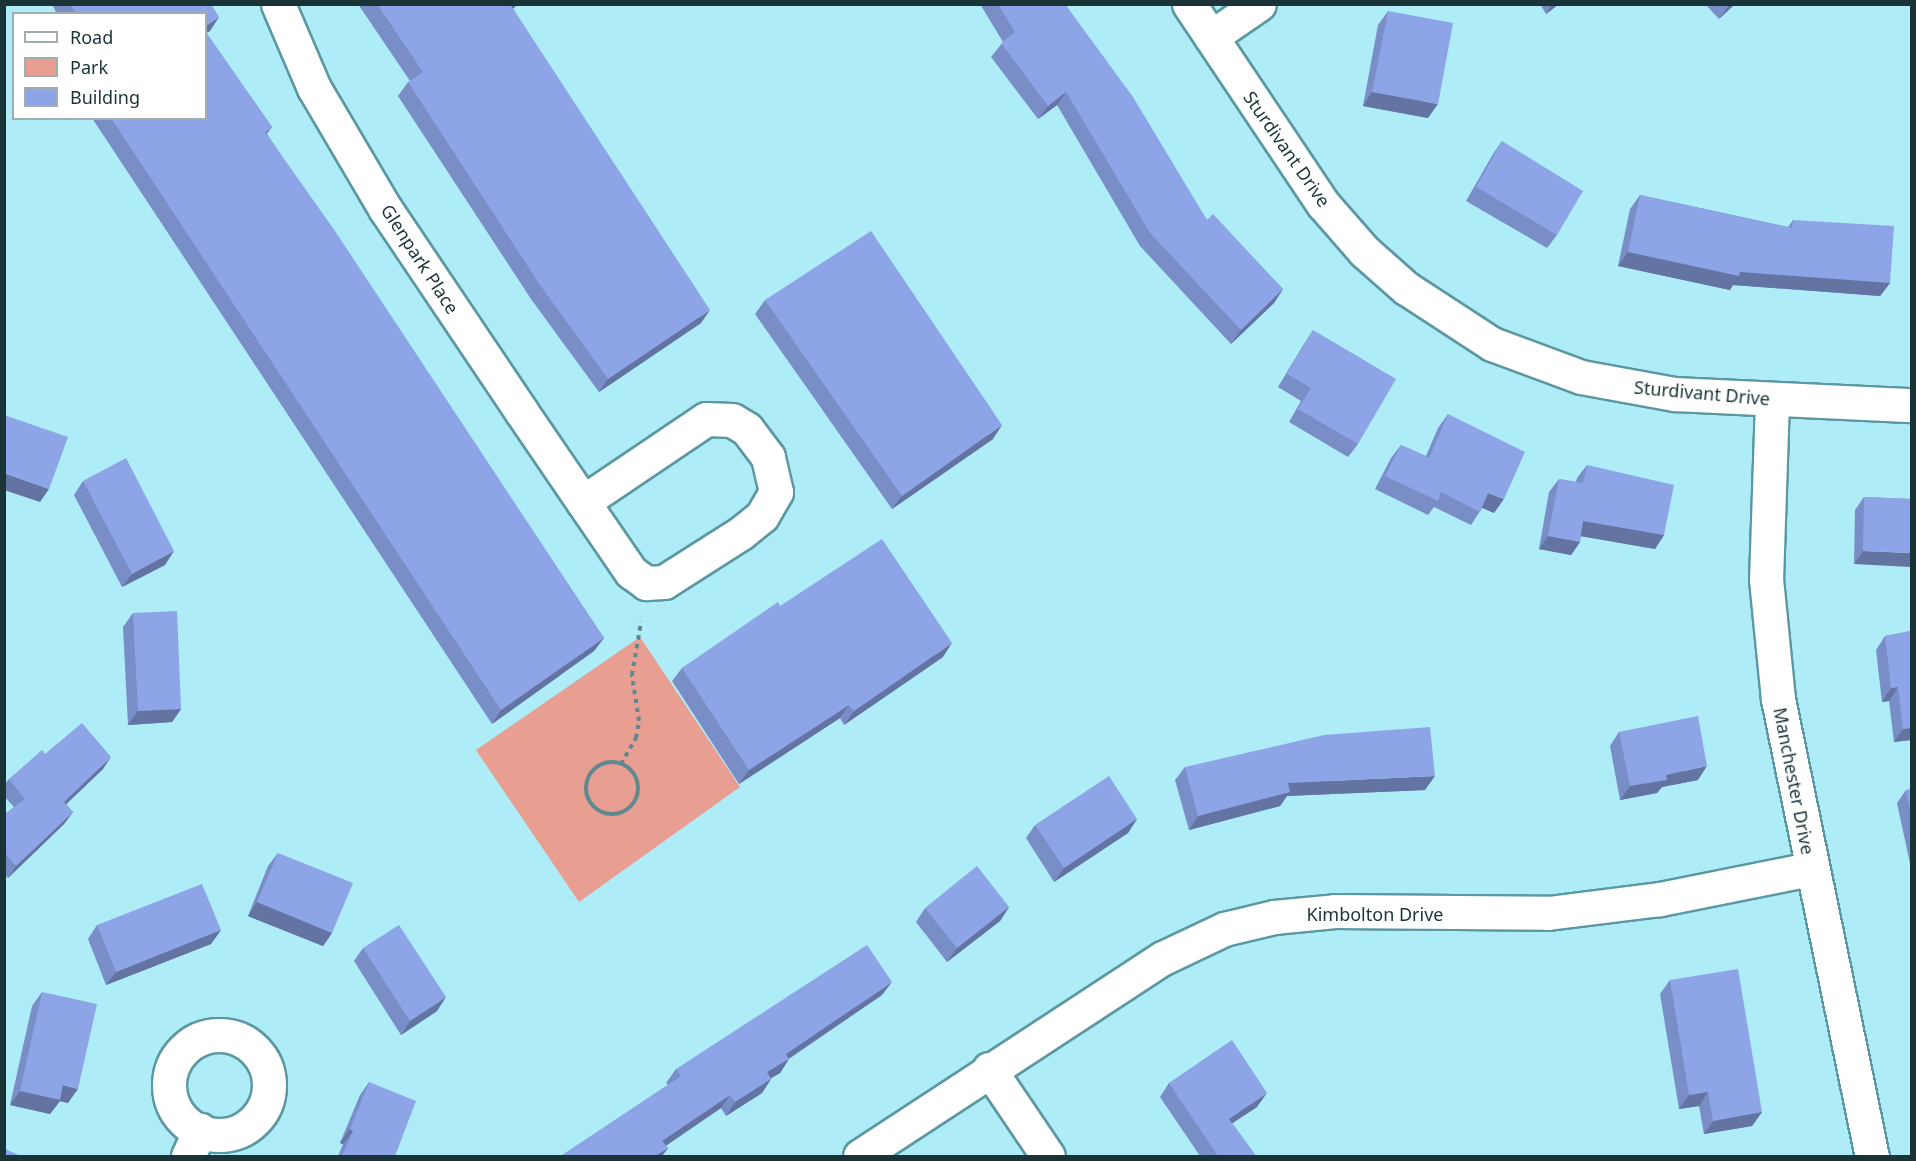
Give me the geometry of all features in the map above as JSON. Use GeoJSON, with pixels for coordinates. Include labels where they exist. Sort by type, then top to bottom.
{"type":"FeatureCollection","features":[{"type":"Feature","properties":{"kind":"street","name":"Glenpark Place"},"geometry":{"type":"LineString","coordinates":[[278,4],[314,88],[387,210],[583,502],[631,572],[646,583],[664,582],[762,516],[776,492],[768,457],[747,429],[732,420],[706,419],[583,502]]}},
{"type":"Feature","properties":{"kind":"street","name":"Sturdivant Drive"},"geometry":{"type":"LineString","coordinates":[[1189,4],[1323,204],[1372,258],[1406,288],[1451,320],[1492,344],[1581,378],[1676,394],[1911,405]]}},
{"type":"Feature","properties":{"kind":"street"},"geometry":{"type":"LineString","coordinates":[[1210,37],[1260,4]]}},
{"type":"Feature","properties":{"kind":"street","name":"Manchester Drive"},"geometry":{"type":"LineString","coordinates":[[1772,400],[1766,579],[1770,639],[1810,869],[1872,1156]]}},
{"type":"Feature","properties":{"kind":"street","name":"Kimbolton Drive"},"geometry":{"type":"LineString","coordinates":[[860,1156],[989,1069],[1163,958],[1224,929],[1274,917],[1335,911],[1548,913],[1660,899],[1810,869]]}},
{"type":"Feature","properties":{"kind":"street"},"geometry":{"type":"LineString","coordinates":[[989,1069],[1047,1156]]}},
{"type":"Feature","properties":{"kind":"path"},"geometry":{"type":"LineString","coordinates":[[621,764],[636,738],[639,721],[632,675],[641,622]]}},
{"type":"Feature","properties":{"kind":"path"},"geometry":{"type":"LineString","coordinates":[[604,764],[621,764],[634,774],[636,798],[626,811],[602,812],[589,800],[590,775],[604,764]]}},
{"type":"Feature","properties":{"kind":"green space"},"geometry":{"type":"Polygon","coordinates":[[[640,637],[740,787],[579,902],[476,750],[640,637]]]}},
{"type":"Feature","properties":{"kind":"building"},"geometry":{"type":"Polygon","coordinates":[[[70,4],[211,4],[219,17],[207,25],[207,12],[75,12],[70,4]]]}},
{"type":"Feature","properties":{"kind":"building"},"geometry":{"type":"Polygon","coordinates":[[[377,4],[510,4],[710,310],[608,379],[540,285],[408,82],[423,72],[377,4]]]}},
{"type":"Feature","properties":{"kind":"building"},"geometry":{"type":"Polygon","coordinates":[[[998,4],[1065,4],[1133,97],[1207,220],[1213,214],[1283,289],[1241,330],[1150,233],[1066,92],[1048,106],[1001,43],[1015,32],[998,4]]]}},
{"type":"Feature","properties":{"kind":"building"},"geometry":{"type":"Polygon","coordinates":[[[1388,11],[1453,23],[1438,104],[1372,92],[1388,11]]]}},
{"type":"Feature","properties":{"kind":"building"},"geometry":{"type":"Polygon","coordinates":[[[207,33],[272,127],[265,132],[335,231],[604,638],[501,710],[112,120],[207,120],[207,33]]]}},
{"type":"Feature","properties":{"kind":"building"},"geometry":{"type":"Polygon","coordinates":[[[1502,141],[1583,191],[1557,235],[1476,187],[1502,141]]]}},
{"type":"Feature","properties":{"kind":"building"},"geometry":{"type":"Polygon","coordinates":[[[1640,195],[1792,228],[1793,220],[1894,226],[1890,283],[1740,272],[1739,276],[1628,252],[1640,195]]]}},
{"type":"Feature","properties":{"kind":"building"},"geometry":{"type":"Polygon","coordinates":[[[871,231],[1002,425],[902,496],[765,300],[871,231]]]}},
{"type":"Feature","properties":{"kind":"building"},"geometry":{"type":"Polygon","coordinates":[[[1313,330],[1396,379],[1358,444],[1298,409],[1311,388],[1287,374],[1313,330]]]}},
{"type":"Feature","properties":{"kind":"building"},"geometry":{"type":"Polygon","coordinates":[[[1448,414],[1525,452],[1504,499],[1488,493],[1480,512],[1441,492],[1438,501],[1385,476],[1401,445],[1429,458],[1448,414]]]}},
{"type":"Feature","properties":{"kind":"building"},"geometry":{"type":"Polygon","coordinates":[[[4,415],[68,437],[49,489],[4,473],[4,415]]]}},
{"type":"Feature","properties":{"kind":"building"},"geometry":{"type":"Polygon","coordinates":[[[126,458],[174,551],[132,574],[83,481],[126,458]]]}},
{"type":"Feature","properties":{"kind":"building"},"geometry":{"type":"Polygon","coordinates":[[[1587,465],[1674,485],[1664,535],[1583,521],[1580,542],[1548,536],[1559,479],[1583,483],[1587,465]]]}},
{"type":"Feature","properties":{"kind":"building"},"geometry":{"type":"Polygon","coordinates":[[[1864,497],[1911,499],[1911,553],[1863,551],[1864,497]]]}},
{"type":"Feature","properties":{"kind":"building"},"geometry":{"type":"Polygon","coordinates":[[[882,539],[952,643],[854,711],[849,705],[749,770],[682,668],[778,602],[780,606],[882,539]]]}},
{"type":"Feature","properties":{"kind":"building"},"geometry":{"type":"Polygon","coordinates":[[[177,611],[181,709],[138,711],[133,613],[177,611]]]}},
{"type":"Feature","properties":{"kind":"building"},"geometry":{"type":"Polygon","coordinates":[[[1911,631],[1911,728],[1903,729],[1898,687],[1891,688],[1885,636],[1911,631]]]}},
{"type":"Feature","properties":{"kind":"building"},"geometry":{"type":"Polygon","coordinates":[[[1698,716],[1707,766],[1666,775],[1667,780],[1630,786],[1619,732],[1698,716]]]}},
{"type":"Feature","properties":{"kind":"building"},"geometry":{"type":"Polygon","coordinates":[[[82,723],[111,757],[64,802],[73,812],[16,866],[4,852],[4,815],[25,799],[9,779],[42,750],[45,754],[82,723]]]}},
{"type":"Feature","properties":{"kind":"building"},"geometry":{"type":"Polygon","coordinates":[[[1430,727],[1435,776],[1288,783],[1290,792],[1198,816],[1185,767],[1324,735],[1430,727]]]}},
{"type":"Feature","properties":{"kind":"building"},"geometry":{"type":"Polygon","coordinates":[[[1109,776],[1137,819],[1064,868],[1035,825],[1109,776]]]}},
{"type":"Feature","properties":{"kind":"building"},"geometry":{"type":"Polygon","coordinates":[[[1911,789],[1911,813],[1906,790],[1911,789]]]}},
{"type":"Feature","properties":{"kind":"building"},"geometry":{"type":"Polygon","coordinates":[[[278,853],[353,883],[332,933],[257,902],[278,853]]]}},
{"type":"Feature","properties":{"kind":"building"},"geometry":{"type":"Polygon","coordinates":[[[977,866],[1009,907],[957,948],[925,908],[977,866]]]}},
{"type":"Feature","properties":{"kind":"building"},"geometry":{"type":"Polygon","coordinates":[[[202,884],[221,930],[116,972],[97,925],[202,884]]]}},
{"type":"Feature","properties":{"kind":"building"},"geometry":{"type":"Polygon","coordinates":[[[399,925],[446,997],[410,1021],[363,948],[399,925]]]}},
{"type":"Feature","properties":{"kind":"building"},"geometry":{"type":"Polygon","coordinates":[[[867,945],[892,982],[786,1054],[789,1059],[767,1072],[771,1079],[735,1102],[730,1095],[662,1141],[668,1148],[655,1156],[566,1156],[564,1154],[681,1076],[676,1069],[867,945]]]}},
{"type":"Feature","properties":{"kind":"building"},"geometry":{"type":"Polygon","coordinates":[[[1738,969],[1762,1112],[1713,1121],[1708,1092],[1689,1095],[1670,980],[1738,969]]]}},
{"type":"Feature","properties":{"kind":"building"},"geometry":{"type":"Polygon","coordinates":[[[42,992],[97,1004],[78,1089],[63,1085],[60,1100],[20,1091],[42,992]]]}},
{"type":"Feature","properties":{"kind":"building"},"geometry":{"type":"Polygon","coordinates":[[[1232,1040],[1267,1093],[1229,1119],[1256,1156],[1218,1156],[1169,1083],[1232,1040]]]}},
{"type":"Feature","properties":{"kind":"building"},"geometry":{"type":"Polygon","coordinates":[[[369,1082],[416,1101],[395,1156],[342,1156],[353,1131],[350,1129],[369,1082]]]}},
{"type":"Feature","properties":{"kind":"building"},"geometry":{"type":"Polygon","coordinates":[[[5,1149],[21,1156],[4,1156],[5,1149]]]}}]}
